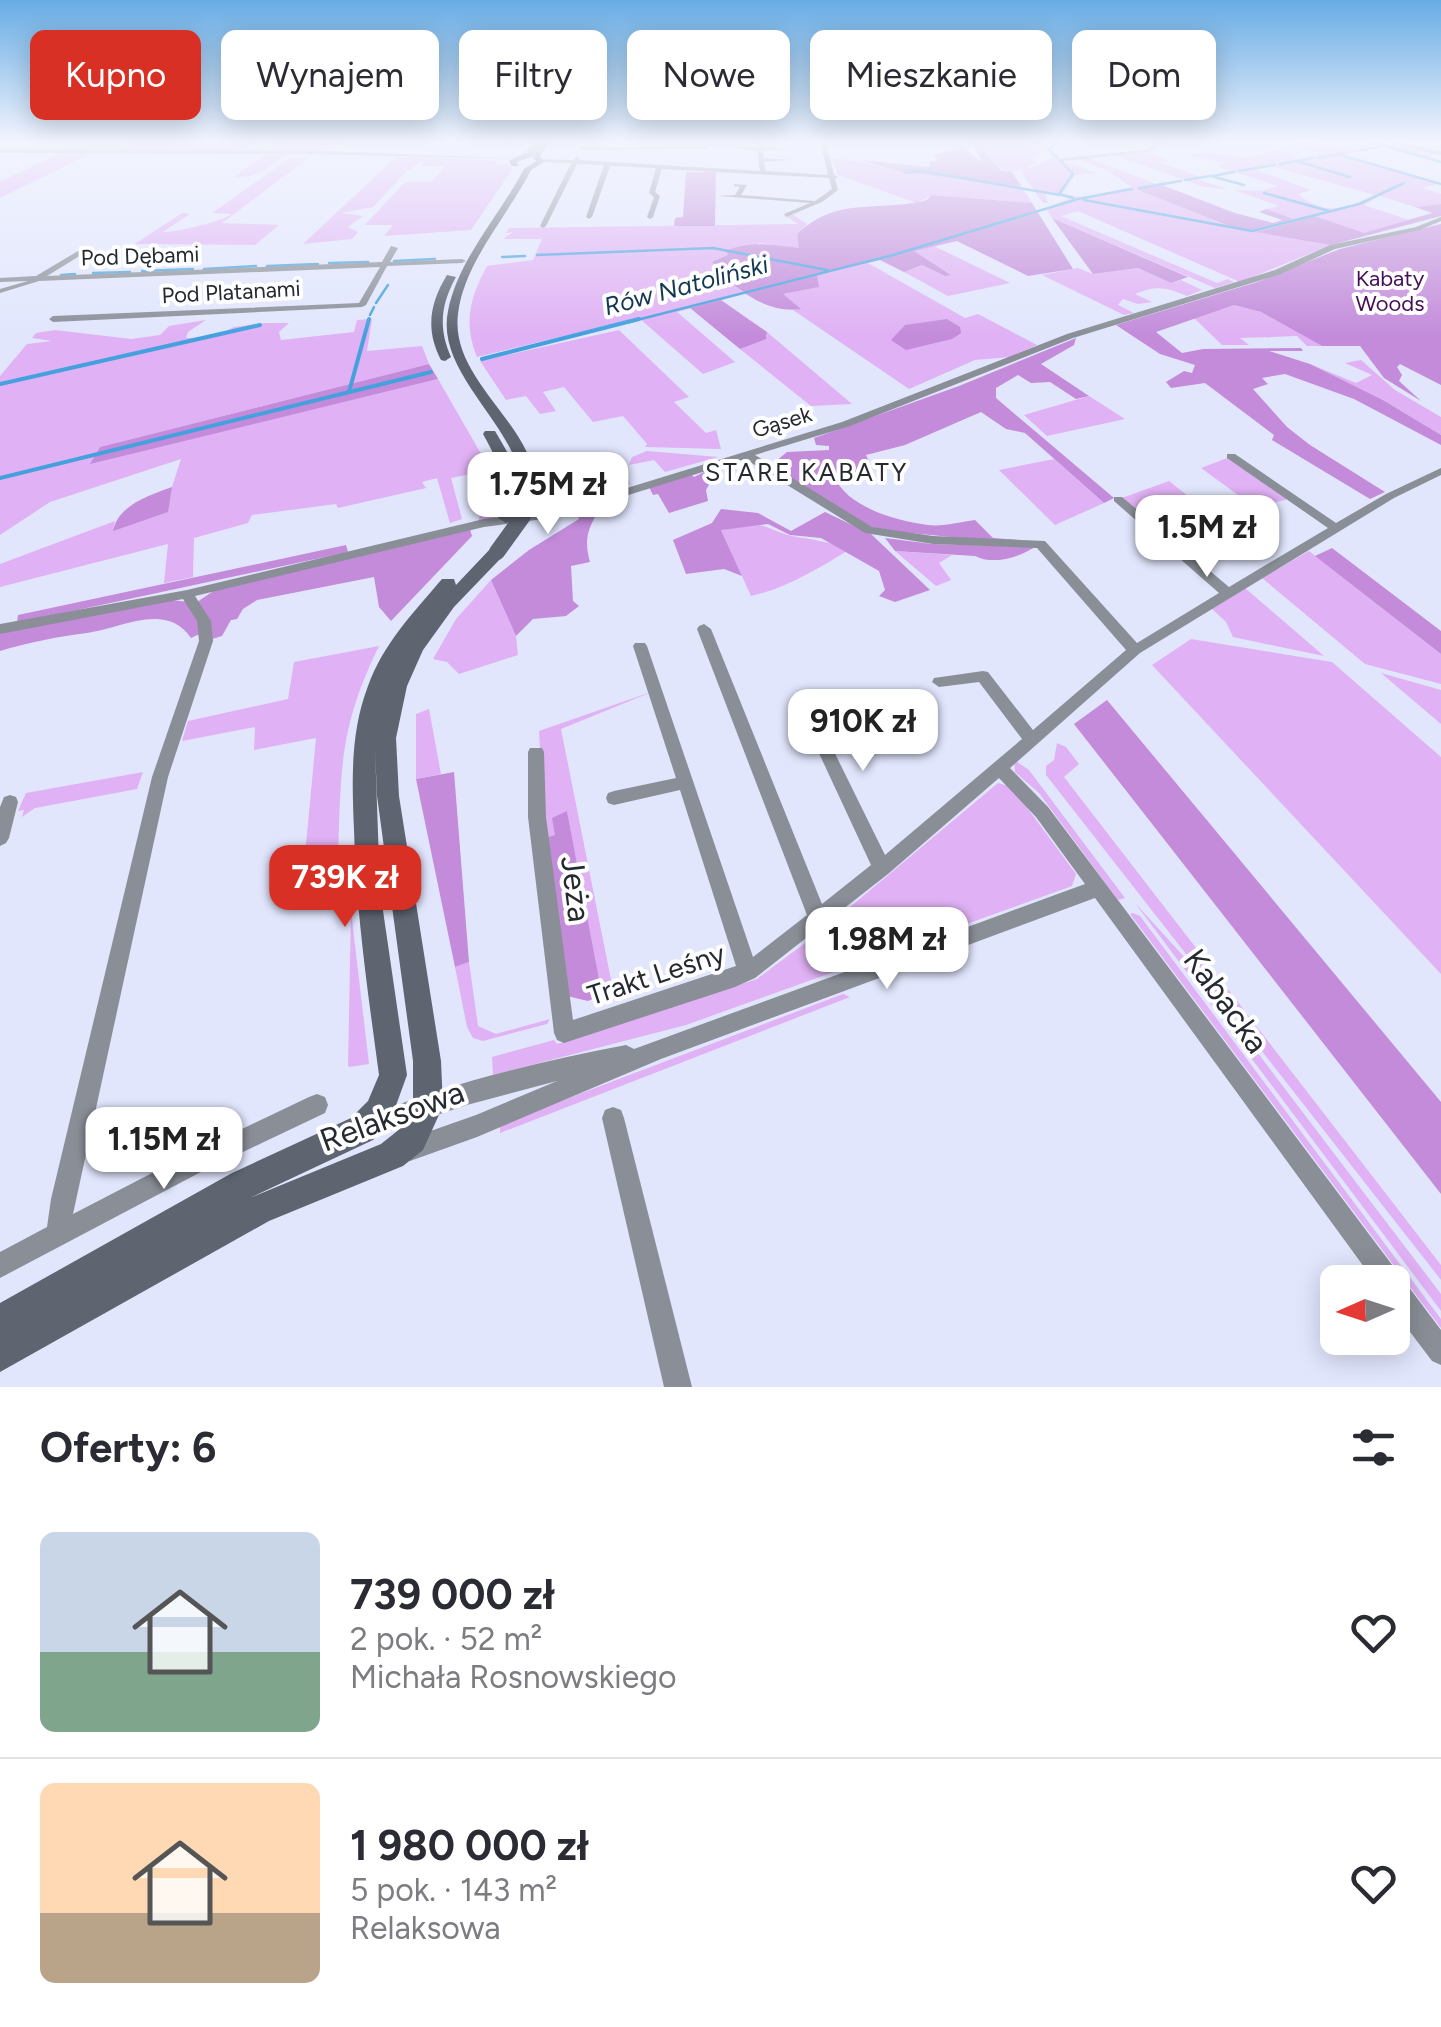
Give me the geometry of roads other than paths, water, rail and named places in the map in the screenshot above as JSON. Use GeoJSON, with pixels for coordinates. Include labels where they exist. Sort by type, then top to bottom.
{"type":"FeatureCollection","features":[{"type":"Feature","properties":{"kind":"street"},"geometry":{"type":"LineString","coordinates":[[499,206],[438,300],[435,330],[446,359],[500,438]]}},
{"type":"Feature","properties":{"kind":"street"},"geometry":{"type":"LineString","coordinates":[[392,1155],[417,1116],[427,1062],[388,796],[385,738],[397,686],[414,648],[515,517],[514,485],[500,438],[450,337],[451,307],[507,206]]}},
{"type":"Feature","properties":{"kind":"street"},"geometry":{"type":"LineString","coordinates":[[543,226],[552,206]]}},
{"type":"Feature","properties":{"kind":"street"},"geometry":{"type":"LineString","coordinates":[[589,217],[593,206]]}},
{"type":"Feature","properties":{"kind":"street"},"geometry":{"type":"LineString","coordinates":[[650,217],[654,206]]}},
{"type":"Feature","properties":{"kind":"street"},"geometry":{"type":"LineString","coordinates":[[786,215],[810,206]]}},
{"type":"Feature","properties":{"kind":"street","name":"Gąsek"},"geometry":{"type":"LineString","coordinates":[[0,630],[187,594],[484,523],[553,514],[926,396],[1070,336],[1278,272],[1333,247],[1441,219]]}},
{"type":"Feature","properties":{"kind":"street"},"geometry":{"type":"LineString","coordinates":[[386,263],[394,248]]}},
{"type":"Feature","properties":{"kind":"street"},"geometry":{"type":"LineString","coordinates":[[0,291],[24,286],[83,250]]}},
{"type":"Feature","properties":{"kind":"street"},"geometry":{"type":"LineString","coordinates":[[462,261],[476,260]]}},
{"type":"Feature","properties":{"kind":"street","name":"Pod Dębami"},"geometry":{"type":"LineString","coordinates":[[0,280],[462,261]]}},
{"type":"Feature","properties":{"kind":"street","name":"Pod Platanami"},"geometry":{"type":"LineString","coordinates":[[54,319],[362,305],[386,263]]}},
{"type":"Feature","properties":{"kind":"street"},"geometry":{"type":"LineString","coordinates":[[745,454],[837,514],[869,530],[933,540],[1043,545],[1135,650]]}},
{"type":"Feature","properties":{"kind":"street"},"geometry":{"type":"LineString","coordinates":[[1231,456],[1337,529]]}},
{"type":"Feature","properties":{"kind":"street","name":"Trakt Leśny"},"geometry":{"type":"LineString","coordinates":[[564,1033],[748,972],[882,868],[1135,650],[1390,496],[1441,471]]}},
{"type":"Feature","properties":{"kind":"street"},"geometry":{"type":"LineString","coordinates":[[1118,498],[1227,593]]}},
{"type":"Feature","properties":{"kind":"street"},"geometry":{"type":"LineString","coordinates":[[451,1135],[417,1116],[393,1075],[368,890],[362,780],[365,728],[378,684],[399,642],[427,605],[490,550]]}},
{"type":"Feature","properties":{"kind":"street"},"geometry":{"type":"LineString","coordinates":[[60,1232],[63,1199],[163,768],[206,641],[204,621],[187,594]]}},
{"type":"Feature","properties":{"kind":"street"},"geometry":{"type":"LineString","coordinates":[[704,629],[810,902],[820,918]]}},
{"type":"Feature","properties":{"kind":"street"},"geometry":{"type":"LineString","coordinates":[[640,646],[748,972]]}},
{"type":"Feature","properties":{"kind":"street"},"geometry":{"type":"LineString","coordinates":[[940,682],[983,676],[1030,738]]}},
{"type":"Feature","properties":{"kind":"street"},"geometry":{"type":"LineString","coordinates":[[812,721],[882,868]]}},
{"type":"Feature","properties":{"kind":"street","name":"Jeża"},"geometry":{"type":"LineString","coordinates":[[536,752],[537,817],[564,1033]]}},
{"type":"Feature","properties":{"kind":"street","name":"Kabacka"},"geometry":{"type":"LineString","coordinates":[[999,767],[1036,803],[1377,1265]]}},
{"type":"Feature","properties":{"kind":"street"},"geometry":{"type":"LineString","coordinates":[[614,798],[686,782]]}},
{"type":"Feature","properties":{"kind":"street"},"geometry":{"type":"LineString","coordinates":[[0,838],[10,802]]}},
{"type":"Feature","properties":{"kind":"street","name":"Relaksowa"},"geometry":{"type":"LineString","coordinates":[[0,1354],[258,1210],[659,1049],[1098,888]]}},
{"type":"Feature","properties":{"kind":"street","name":"Relaksowa"},"geometry":{"type":"LineString","coordinates":[[0,1322],[230,1191],[362,1129],[417,1116],[552,1070],[659,1049]]}},
{"type":"Feature","properties":{"kind":"street"},"geometry":{"type":"LineString","coordinates":[[362,1129],[378,1111],[393,1075]]}},
{"type":"Feature","properties":{"kind":"street","name":"Relaksowa"},"geometry":{"type":"LineString","coordinates":[[0,1265],[316,1105]]}},
{"type":"Feature","properties":{"kind":"street"},"geometry":{"type":"LineString","coordinates":[[612,1118],[678,1387]]}},
{"type":"Feature","properties":{"kind":"street","name":"Kabacka"},"geometry":{"type":"LineString","coordinates":[[1410,1310],[1441,1352]]}},
{"type":"Feature","properties":{"kind":"waterway","name":"Rów Natoliński"},"geometry":{"type":"LineString","coordinates":[[629,322],[893,255],[1056,206]]}},
{"type":"Feature","properties":{"kind":"waterway"},"geometry":{"type":"LineString","coordinates":[[1115,206],[1252,231],[1352,206]]}},
{"type":"Feature","properties":{"kind":"waterway"},"geometry":{"type":"LineString","coordinates":[[1310,206],[1329,211]]}},
{"type":"Feature","properties":{"kind":"waterway"},"geometry":{"type":"LineString","coordinates":[[537,255],[713,248],[827,270]]}},
{"type":"Feature","properties":{"kind":"waterway"},"geometry":{"type":"LineString","coordinates":[[502,257],[525,256]]}},
{"type":"Feature","properties":{"kind":"waterway"},"geometry":{"type":"LineString","coordinates":[[394,261],[435,259]]}},
{"type":"Feature","properties":{"kind":"waterway"},"geometry":{"type":"LineString","coordinates":[[329,263],[368,262]]}},
{"type":"Feature","properties":{"kind":"waterway"},"geometry":{"type":"LineString","coordinates":[[267,266],[318,264]]}},
{"type":"Feature","properties":{"kind":"waterway"},"geometry":{"type":"LineString","coordinates":[[204,269],[256,266]]}},
{"type":"Feature","properties":{"kind":"waterway"},"geometry":{"type":"LineString","coordinates":[[142,271],[193,269]]}},
{"type":"Feature","properties":{"kind":"waterway"},"geometry":{"type":"LineString","coordinates":[[93,273],[130,272]]}},
{"type":"Feature","properties":{"kind":"waterway"},"geometry":{"type":"LineString","coordinates":[[61,275],[75,274]]}},
{"type":"Feature","properties":{"kind":"waterway"},"geometry":{"type":"LineString","coordinates":[[376,303],[388,285]]}},
{"type":"Feature","properties":{"kind":"waterway"},"geometry":{"type":"LineString","coordinates":[[370,315],[374,307]]}},
{"type":"Feature","properties":{"kind":"waterway"},"geometry":{"type":"LineString","coordinates":[[349,392],[369,319]]}},
{"type":"Feature","properties":{"kind":"waterway","name":"Rów Natoliński"},"geometry":{"type":"LineString","coordinates":[[482,359],[639,319]]}},
{"type":"Feature","properties":{"kind":"waterway"},"geometry":{"type":"LineString","coordinates":[[0,384],[260,325]]}},
{"type":"Feature","properties":{"kind":"waterway","name":"Rów Natoliński"},"geometry":{"type":"LineString","coordinates":[[0,478],[431,372]]}},
{"type":"Feature","properties":{"kind":"district","name":"STARE KABATY"},"geometry":{"type":"Point","coordinates":[807,472]}},
{"type":"Feature","properties":{"kind":"park label","name":"Kabaty Woods"},"geometry":{"type":"Point","coordinates":[1390,290]}}]}
